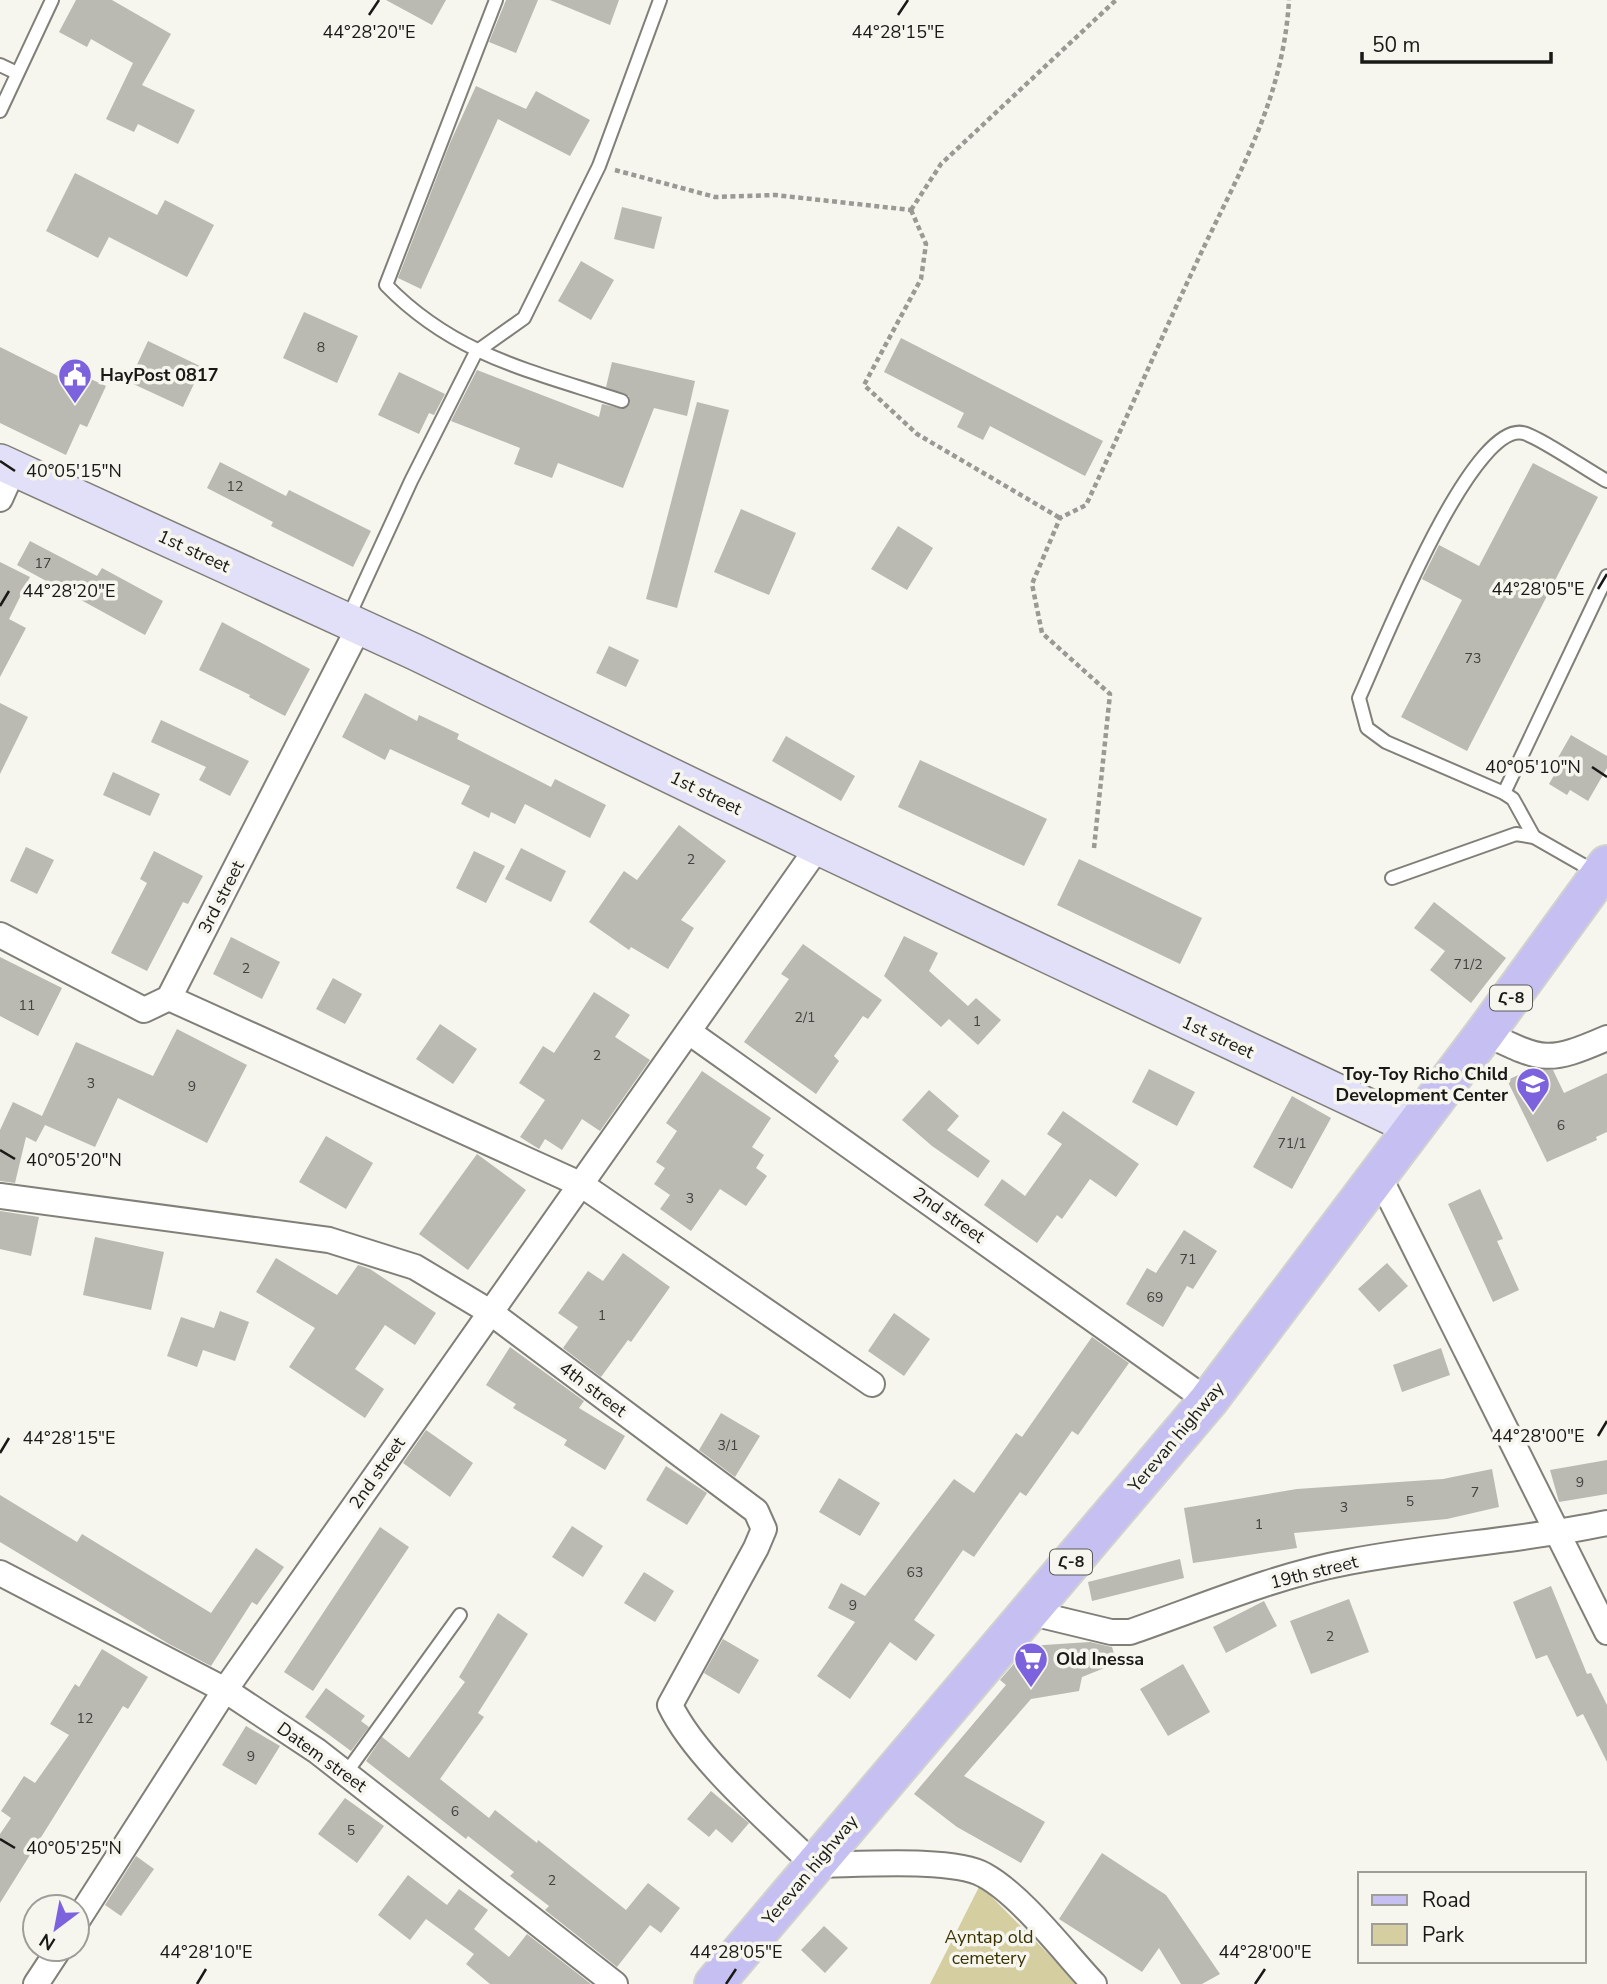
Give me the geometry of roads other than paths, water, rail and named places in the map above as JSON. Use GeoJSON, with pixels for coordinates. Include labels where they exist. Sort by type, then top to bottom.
{"type":"FeatureCollection","features":[{"type":"Feature","properties":{"kind":"main road","name":"1st street"},"geometry":{"type":"LineString","coordinates":[[5,476],[353,624],[1412,1127]]}},
{"type":"Feature","properties":{"kind":"main road","name":"Yerevan highway"},"geometry":{"type":"LineString","coordinates":[[714,1984],[1208,1401],[1485,1033],[1603,870]]}},
{"type":"Feature","properties":{"kind":"street","name":"3rd street"},"geometry":{"type":"LineString","coordinates":[[169,998],[353,624]]}},
{"type":"Feature","properties":{"kind":"street","name":"2nd street"},"geometry":{"type":"LineString","coordinates":[[91,1899],[225,1690],[818,847]]}},
{"type":"Feature","properties":{"kind":"street"},"geometry":{"type":"LineString","coordinates":[[0,935],[144,1010],[169,998],[582,1185],[872,1384]]}},
{"type":"Feature","properties":{"kind":"street","name":"2nd street"},"geometry":{"type":"LineString","coordinates":[[689,1032],[1208,1401]]}},
{"type":"Feature","properties":{"kind":"street"},"geometry":{"type":"LineString","coordinates":[[1485,1033],[1527,1053],[1546,1058],[1566,1056],[1607,1038]]}},
{"type":"Feature","properties":{"kind":"street"},"geometry":{"type":"LineString","coordinates":[[1378,1174],[1607,1632]]}},
{"type":"Feature","properties":{"kind":"street","name":"4th street"},"geometry":{"type":"LineString","coordinates":[[0,1196],[329,1240],[415,1267],[490,1311],[756,1511],[764,1529],[756,1548],[670,1705],[679,1724],[747,1801],[814,1865]]}},
{"type":"Feature","properties":{"kind":"street","name":"19th street"},"geometry":{"type":"LineString","coordinates":[[1028,1612],[1111,1632],[1130,1632],[1305,1571],[1350,1561],[1558,1534],[1607,1523]]}},
{"type":"Feature","properties":{"kind":"street","name":"Datem street"},"geometry":{"type":"LineString","coordinates":[[0,1573],[225,1690],[346,1773],[615,1984]]}},
{"type":"Feature","properties":{"kind":"street"},"geometry":{"type":"LineString","coordinates":[[814,1865],[947,1865],[982,1873],[1004,1889],[1094,1984]]}},
{"type":"Feature","properties":{"kind":"street"},"geometry":{"type":"LineString","coordinates":[[36,1984],[50,1963]]}},
{"type":"Feature","properties":{"kind":"lane"},"geometry":{"type":"LineString","coordinates":[[0,111],[52,0]]}},
{"type":"Feature","properties":{"kind":"lane"},"geometry":{"type":"LineString","coordinates":[[496,0],[386,285],[414,314],[476,352],[622,401]]}},
{"type":"Feature","properties":{"kind":"lane"},"geometry":{"type":"LineString","coordinates":[[353,624],[411,481],[476,352],[524,318],[599,166],[660,0]]}},
{"type":"Feature","properties":{"kind":"lane"},"geometry":{"type":"LineString","coordinates":[[0,65],[17,73]]}},
{"type":"Feature","properties":{"kind":"lane"},"geometry":{"type":"LineString","coordinates":[[1534,837],[1513,799],[1504,793],[1387,742],[1367,728],[1359,698],[1440,518],[1490,448],[1506,435],[1523,433],[1607,481]]}},
{"type":"Feature","properties":{"kind":"lane"},"geometry":{"type":"LineString","coordinates":[[1504,793],[1607,576]]}},
{"type":"Feature","properties":{"kind":"lane"},"geometry":{"type":"LineString","coordinates":[[1392,878],[1516,834],[1534,837],[1603,870]]}},
{"type":"Feature","properties":{"kind":"lane"},"geometry":{"type":"LineString","coordinates":[[346,1773],[460,1615]]}},
{"type":"Feature","properties":{"kind":"place","name":"HayPost 0817"},"geometry":{"type":"Point","coordinates":[75,405]}},
{"type":"Feature","properties":{"kind":"place","name":"Toy-Toy Richo Child Development Center"},"geometry":{"type":"Point","coordinates":[1533,1114]}},
{"type":"Feature","properties":{"kind":"place","name":"Old Inessa"},"geometry":{"type":"Point","coordinates":[1031,1689]}},
{"type":"Feature","properties":{"kind":"park label","name":"Ayntap old cemetery"},"geometry":{"type":"Point","coordinates":[989,1947]}}]}
